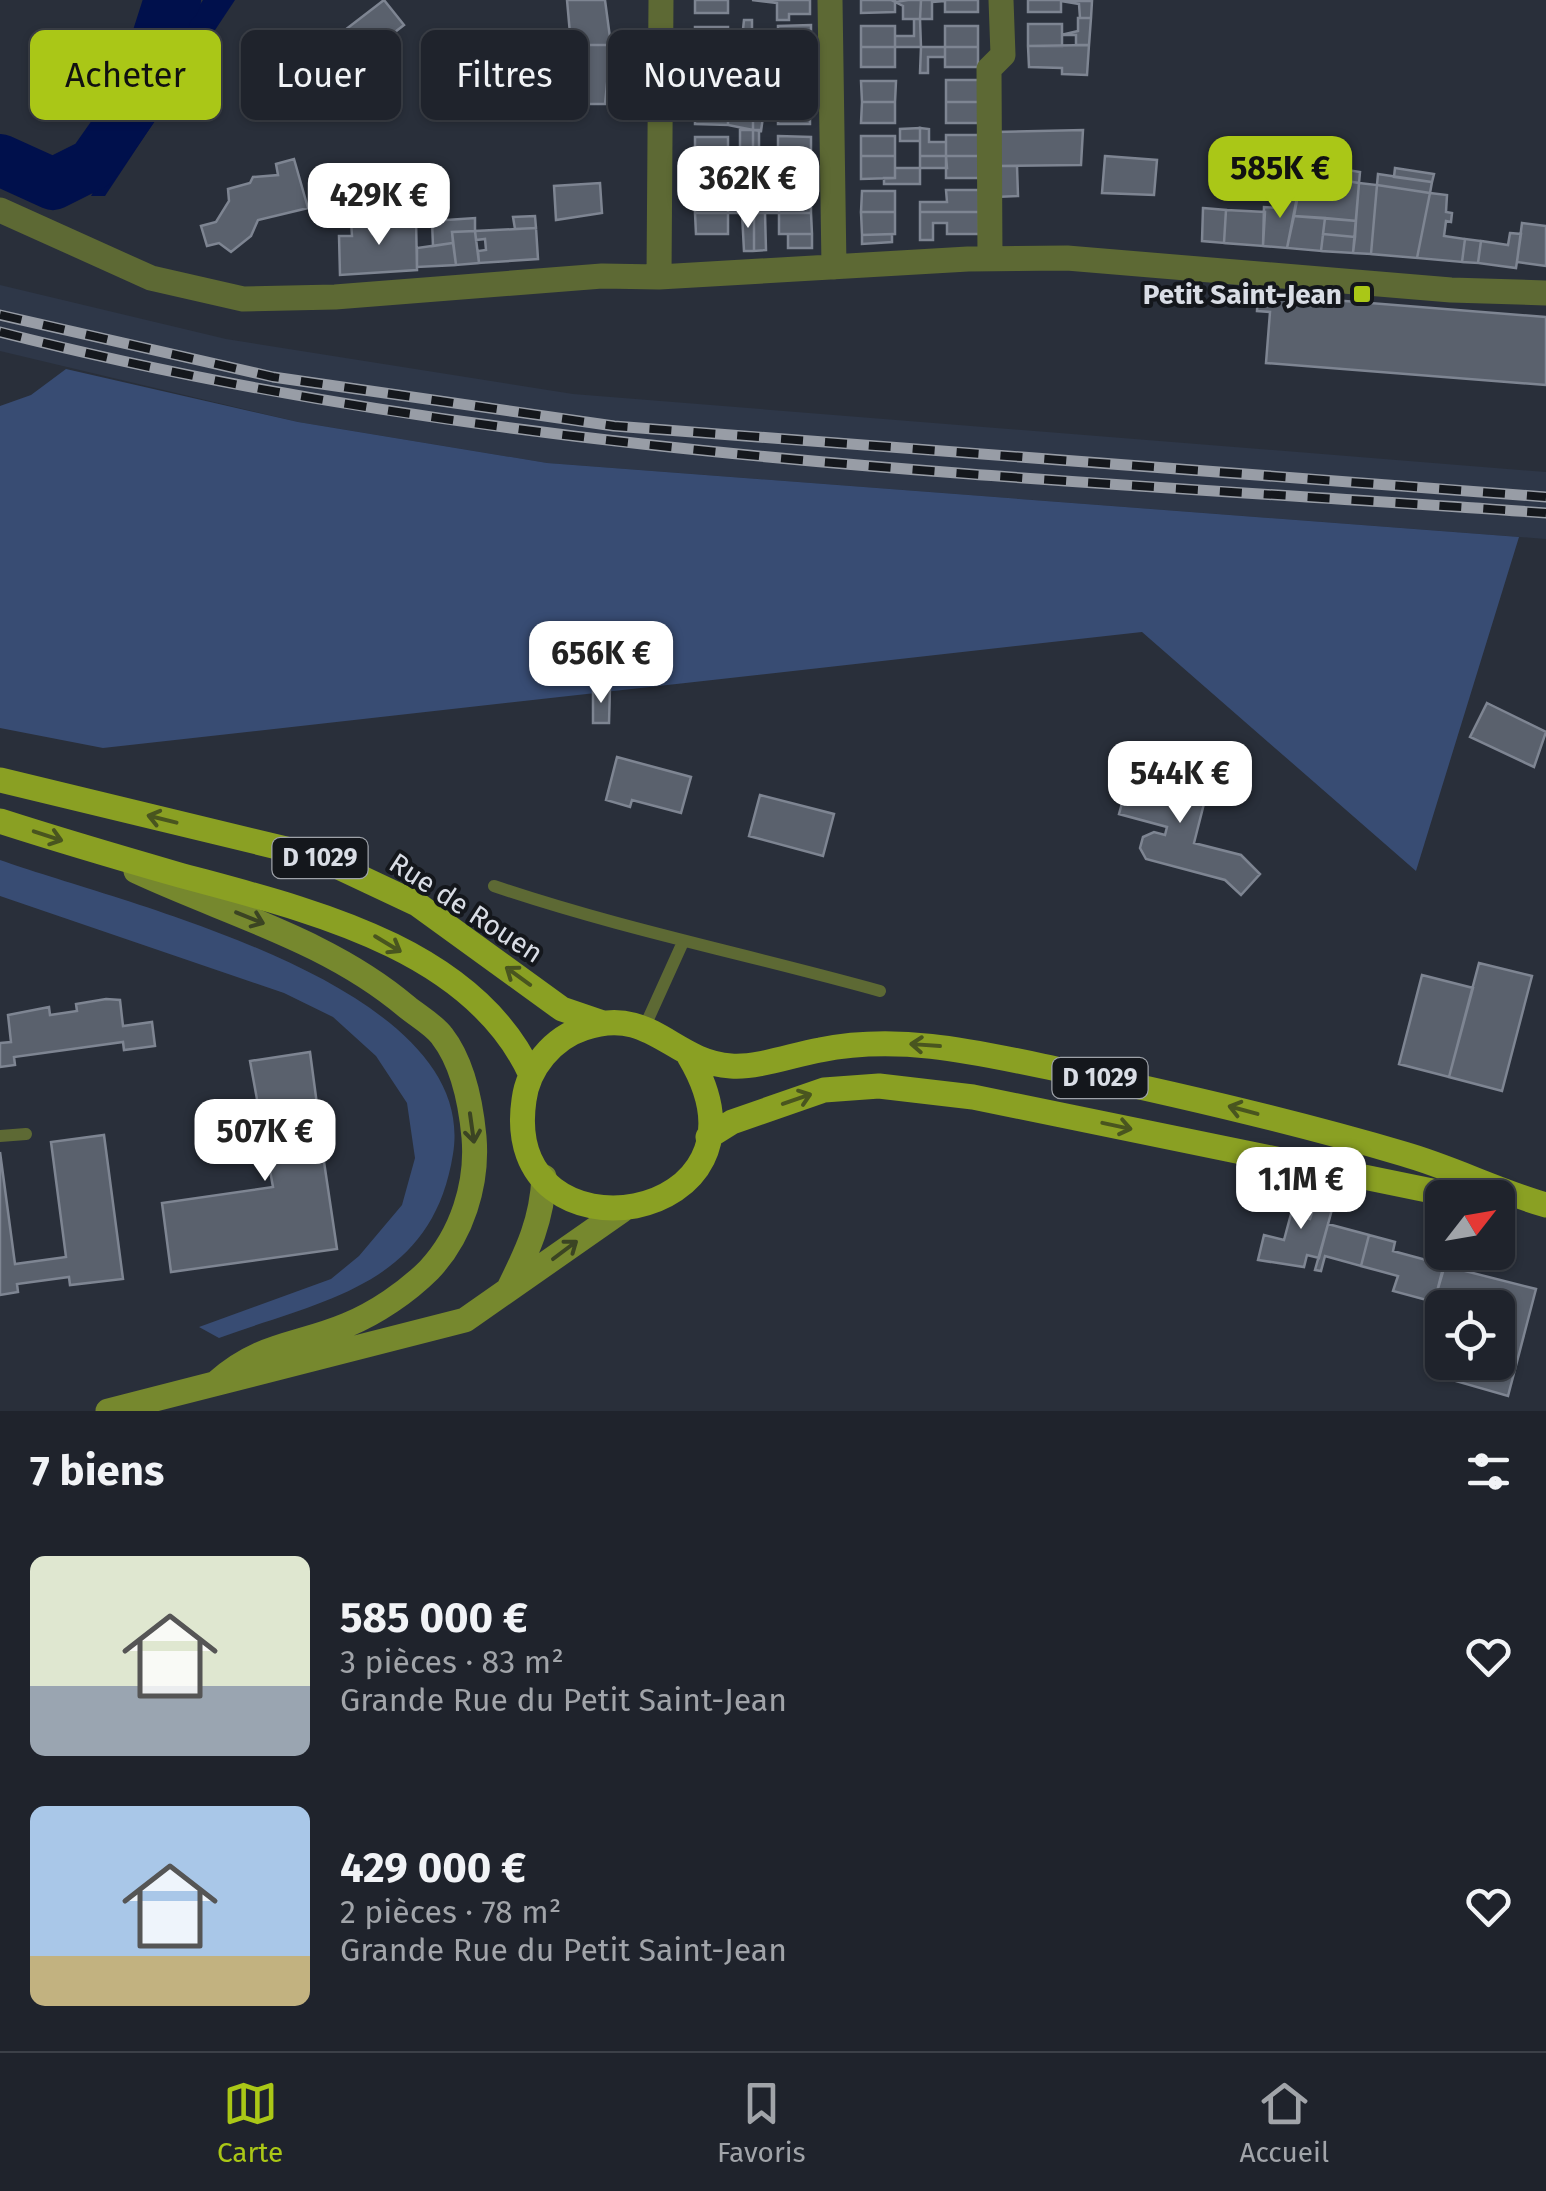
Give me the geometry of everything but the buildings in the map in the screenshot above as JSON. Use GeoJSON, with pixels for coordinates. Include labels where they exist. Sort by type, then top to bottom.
{"type":"FeatureCollection","features":[{"type":"Feature","properties":{"kind":"main road","name":"Rue de Rouen"},"geometry":{"type":"LineString","coordinates":[[0,780],[329,862],[417,904],[562,1009],[603,1023]]}},
{"type":"Feature","properties":{"kind":"main road","name":"D 1029"},"geometry":{"type":"LineString","coordinates":[[0,821],[96,852],[314,912],[369,932],[456,984],[497,1023],[532,1075]]}},
{"type":"Feature","properties":{"kind":"main road"},"geometry":{"type":"LineString","coordinates":[[603,1023],[645,1026],[688,1056],[704,1080],[710,1108],[708,1138],[700,1160],[667,1196],[620,1211],[578,1203],[544,1177],[524,1139],[524,1095],[532,1075],[560,1040],[603,1023]]}},
{"type":"Feature","properties":{"kind":"main road","name":"D 1029"},"geometry":{"type":"LineString","coordinates":[[688,1056],[733,1067],[858,1042],[934,1044],[1301,1125],[1450,1168],[1476,1180]]}},
{"type":"Feature","properties":{"kind":"main road","name":"D 1029"},"geometry":{"type":"LineString","coordinates":[[708,1138],[732,1122],[824,1090],[879,1086],[972,1096],[1425,1189]]}},
{"type":"Feature","properties":{"kind":"main road","name":"D 1029"},"geometry":{"type":"LineString","coordinates":[[1515,1196],[1546,1205]]}},
{"type":"Feature","properties":{"kind":"street"},"geometry":{"type":"LineString","coordinates":[[659,277],[660,0]]}},
{"type":"Feature","properties":{"kind":"street"},"geometry":{"type":"LineString","coordinates":[[830,0],[834,267]]}},
{"type":"Feature","properties":{"kind":"street"},"geometry":{"type":"LineString","coordinates":[[990,258],[989,69],[1003,55],[1000,0]]}},
{"type":"Feature","properties":{"kind":"street"},"geometry":{"type":"LineString","coordinates":[[0,210],[151,278],[243,299],[335,298],[583,276],[659,277],[990,258],[1067,258],[1451,290],[1546,293]]}},
{"type":"Feature","properties":{"kind":"street"},"geometry":{"type":"LineString","coordinates":[[96,852],[326,952],[380,984],[442,1036],[464,1084],[476,1156],[466,1210],[430,1269],[397,1296],[348,1325],[244,1359],[217,1382]]}},
{"type":"Feature","properties":{"kind":"street"},"geometry":{"type":"LineString","coordinates":[[509,1288],[542,1211],[544,1177]]}},
{"type":"Feature","properties":{"kind":"street"},"geometry":{"type":"LineString","coordinates":[[108,1411],[465,1320],[620,1211]]}},
{"type":"Feature","properties":{"kind":"lane"},"geometry":{"type":"LineString","coordinates":[[494,886],[682,942],[728,949],[880,991]]}},
{"type":"Feature","properties":{"kind":"lane"},"geometry":{"type":"LineString","coordinates":[[645,1026],[682,942]]}},
{"type":"Feature","properties":{"kind":"lane"},"geometry":{"type":"LineString","coordinates":[[0,1136],[26,1134]]}},
{"type":"Feature","properties":{"kind":"shaded area"},"geometry":{"type":"Polygon","coordinates":[[[203,0],[235,0],[215,30],[183,30],[203,0]]]}},
{"type":"Feature","properties":{"kind":"shaded area"},"geometry":{"type":"Polygon","coordinates":[[[132,120],[155,120],[105,196],[91,196],[132,120]]]}},
{"type":"Feature","properties":{"kind":"shaded area"},"geometry":{"type":"Polygon","coordinates":[[[0,285],[226,339],[573,394],[1546,472],[1546,539],[547,463],[298,422],[0,351],[0,285]]]}},
{"type":"Feature","properties":{"kind":"shaded area"},"geometry":{"type":"Polygon","coordinates":[[[66,369],[298,422],[547,463],[1519,537],[1416,871],[1142,632],[103,748],[0,728],[0,406],[31,395],[66,369]]]}},
{"type":"Feature","properties":{"kind":"shaded area"},"geometry":{"type":"Polygon","coordinates":[[[0,860],[203,927],[282,959],[353,997],[411,1042],[446,1094],[453,1154],[441,1198],[422,1233],[398,1260],[368,1281],[334,1297],[219,1338],[199,1327],[331,1279],[359,1256],[402,1205],[415,1158],[407,1103],[376,1056],[333,1017],[284,993],[0,896],[0,860]]]}},
{"type":"Feature","properties":{"kind":"waterway"},"geometry":{"type":"LineString","coordinates":[[0,160],[53,184],[93,164],[138,100],[168,6],[175,0]]}},
{"type":"Feature","properties":{"kind":"railway"},"geometry":{"type":"LineString","coordinates":[[0,315],[273,377],[614,426],[1546,497]]}},
{"type":"Feature","properties":{"kind":"railway"},"geometry":{"type":"LineString","coordinates":[[0,332],[190,375],[382,410],[575,436],[963,473],[1546,513]]}},
{"type":"Feature","properties":{"kind":"place","name":"Petit Saint-Jean"},"geometry":{"type":"Point","coordinates":[1362,294]}}]}
